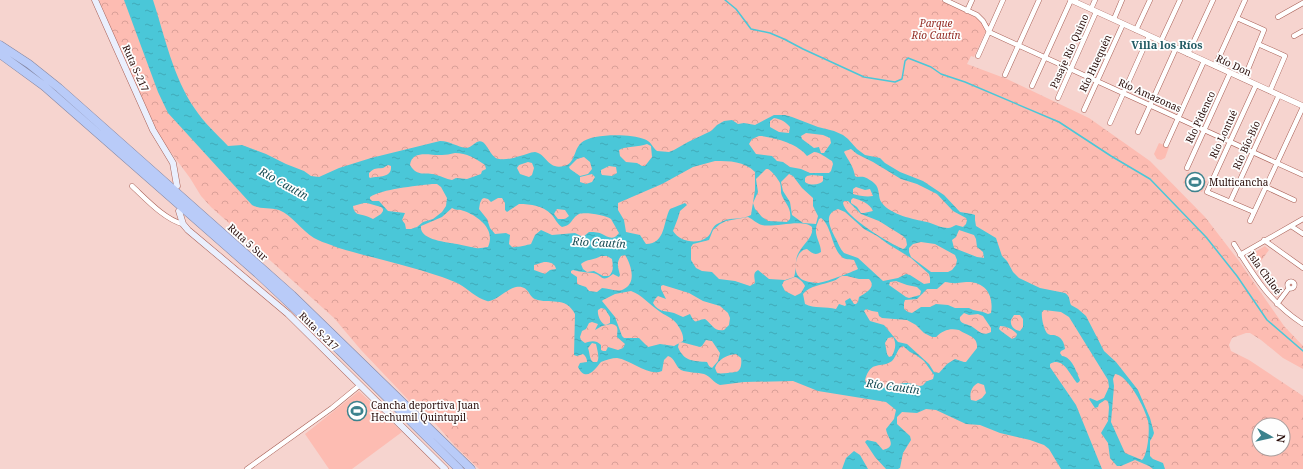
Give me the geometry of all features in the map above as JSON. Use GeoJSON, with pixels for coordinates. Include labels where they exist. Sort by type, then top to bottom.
{"type":"FeatureCollection","features":[{"type":"Feature","properties":{"kind":"highway","name":"Ruta 5 Sur"},"geometry":{"type":"LineString","coordinates":[[0,45],[29,64],[64,92],[269,274],[330,331],[471,469]]}},
{"type":"Feature","properties":{"kind":"highway","name":"Ruta 5 Sur"},"geometry":{"type":"LineString","coordinates":[[0,54],[44,86],[257,273],[339,350],[460,469]]}},
{"type":"Feature","properties":{"kind":"main road","name":"Ruta S-217"},"geometry":{"type":"LineString","coordinates":[[95,0],[153,130],[173,163],[177,186]]}},
{"type":"Feature","properties":{"kind":"main road","name":"Ruta S-217"},"geometry":{"type":"LineString","coordinates":[[179,211],[183,224],[192,233],[288,314],[444,469]]}},
{"type":"Feature","properties":{"kind":"street"},"geometry":{"type":"LineString","coordinates":[[945,0],[977,15],[983,21],[989,32]]}},
{"type":"Feature","properties":{"kind":"street"},"geometry":{"type":"LineString","coordinates":[[967,11],[972,0]]}},
{"type":"Feature","properties":{"kind":"street"},"geometry":{"type":"LineString","coordinates":[[978,56],[1003,0]]}},
{"type":"Feature","properties":{"kind":"street"},"geometry":{"type":"LineString","coordinates":[[1005,75],[1039,0]]}},
{"type":"Feature","properties":{"kind":"street"},"geometry":{"type":"LineString","coordinates":[[1032,86],[1071,0]]}},
{"type":"Feature","properties":{"kind":"street","name":"Río Don"},"geometry":{"type":"LineString","coordinates":[[1071,0],[1303,106]]}},
{"type":"Feature","properties":{"kind":"street","name":"Pasaje Río Quino"},"geometry":{"type":"LineString","coordinates":[[1058,98],[1094,10],[1095,0]]}},
{"type":"Feature","properties":{"kind":"street"},"geometry":{"type":"LineString","coordinates":[[1114,20],[1122,0]]}},
{"type":"Feature","properties":{"kind":"street"},"geometry":{"type":"LineString","coordinates":[[1136,30],[1150,0]]}},
{"type":"Feature","properties":{"kind":"street"},"geometry":{"type":"LineString","coordinates":[[1161,41],[1180,0]]}},
{"type":"Feature","properties":{"kind":"street"},"geometry":{"type":"LineString","coordinates":[[1188,54],[1213,0]]}},
{"type":"Feature","properties":{"kind":"street"},"geometry":{"type":"LineString","coordinates":[[1215,66],[1245,0]]}},
{"type":"Feature","properties":{"kind":"street"},"geometry":{"type":"LineString","coordinates":[[1278,17],[1303,3]]}},
{"type":"Feature","properties":{"kind":"street"},"geometry":{"type":"LineString","coordinates":[[1238,18],[1264,30],[1244,79]]}},
{"type":"Feature","properties":{"kind":"street","name":"Río Huequén"},"geometry":{"type":"LineString","coordinates":[[1084,110],[1123,24]]}},
{"type":"Feature","properties":{"kind":"street","name":"Río Amazonas"},"geometry":{"type":"LineString","coordinates":[[989,32],[1303,174]]}},
{"type":"Feature","properties":{"kind":"street"},"geometry":{"type":"LineString","coordinates":[[1294,36],[1303,32]]}},
{"type":"Feature","properties":{"kind":"street"},"geometry":{"type":"LineString","coordinates":[[1110,123],[1149,36]]}},
{"type":"Feature","properties":{"kind":"street"},"geometry":{"type":"LineString","coordinates":[[1258,44],[1285,56],[1270,91]]}},
{"type":"Feature","properties":{"kind":"street"},"geometry":{"type":"LineString","coordinates":[[1138,132],[1176,48]]}},
{"type":"Feature","properties":{"kind":"street"},"geometry":{"type":"LineString","coordinates":[[1166,145],[1204,61]]}},
{"type":"Feature","properties":{"kind":"street","name":"Río Pidenco"},"geometry":{"type":"LineString","coordinates":[[1186,168],[1230,73]]}},
{"type":"Feature","properties":{"kind":"street","name":"Río Lontué"},"geometry":{"type":"LineString","coordinates":[[1230,202],[1207,192],[1256,85]]}},
{"type":"Feature","properties":{"kind":"street","name":"Río Bío-Bío"},"geometry":{"type":"LineString","coordinates":[[1230,202],[1279,95]]}},
{"type":"Feature","properties":{"kind":"street"},"geometry":{"type":"LineString","coordinates":[[1250,221],[1303,106]]}},
{"type":"Feature","properties":{"kind":"street"},"geometry":{"type":"LineString","coordinates":[[132,186],[166,216],[183,224]]}},
{"type":"Feature","properties":{"kind":"street"},"geometry":{"type":"LineString","coordinates":[[1266,187],[1294,200]]}},
{"type":"Feature","properties":{"kind":"street"},"geometry":{"type":"LineString","coordinates":[[1230,202],[1254,212]]}},
{"type":"Feature","properties":{"kind":"street"},"geometry":{"type":"LineString","coordinates":[[1240,255],[1303,219]]}},
{"type":"Feature","properties":{"kind":"street"},"geometry":{"type":"LineString","coordinates":[[1291,226],[1303,234]]}},
{"type":"Feature","properties":{"kind":"street"},"geometry":{"type":"LineString","coordinates":[[1264,240],[1303,268]]}},
{"type":"Feature","properties":{"kind":"street","name":"Isla Chiloé"},"geometry":{"type":"LineString","coordinates":[[1234,244],[1260,284],[1277,304],[1287,313],[1302,322]]}},
{"type":"Feature","properties":{"kind":"street"},"geometry":{"type":"LineString","coordinates":[[1277,304],[1289,288]]}},
{"type":"Feature","properties":{"kind":"street"},"geometry":{"type":"LineString","coordinates":[[247,469],[326,413],[360,385]]}},
{"type":"Feature","properties":{"kind":"green space","name":"Parque Río Cautín"},"geometry":{"type":"Polygon","coordinates":[[[99,0],[940,0],[989,24],[974,57],[971,56],[967,64],[1007,79],[1089,118],[1150,161],[1205,217],[1239,261],[1284,326],[1303,346],[1303,369],[1283,358],[1250,333],[1232,338],[1229,345],[1231,351],[1249,360],[1303,396],[1303,469],[479,469],[456,447],[433,421],[417,409],[361,350],[334,318],[211,207],[201,196],[190,178],[161,139],[99,0]]]}},
{"type":"Feature","properties":{"kind":"green space"},"geometry":{"type":"Polygon","coordinates":[[[1159,143],[1169,147],[1165,158],[1161,160],[1157,159],[1154,154],[1159,143]]]}},
{"type":"Feature","properties":{"kind":"green space","name":"Multicancha"},"geometry":{"type":"Polygon","coordinates":[[[1188,172],[1207,181],[1202,192],[1183,183],[1188,172]]]}},
{"type":"Feature","properties":{"kind":"green space"},"geometry":{"type":"Polygon","coordinates":[[[1265,246],[1269,250],[1255,269],[1248,256],[1265,246]]]}},
{"type":"Feature","properties":{"kind":"green space","name":"Cancha deportiva Juan Hechumil Quintupil"},"geometry":{"type":"Polygon","coordinates":[[[359,391],[402,432],[352,469],[329,469],[305,434],[359,391]]]}},
{"type":"Feature","properties":{"kind":"water","name":"Río Cautín"},"geometry":{"type":"Polygon","coordinates":[[[124,0],[153,0],[170,56],[187,97],[202,119],[228,146],[242,145],[304,171],[311,176],[319,177],[339,168],[371,158],[440,141],[467,148],[480,141],[486,145],[496,158],[499,159],[510,159],[535,152],[539,153],[554,166],[558,167],[568,165],[581,143],[594,137],[621,135],[638,137],[648,141],[657,151],[669,152],[711,131],[724,121],[732,120],[738,124],[744,123],[755,125],[774,115],[785,115],[792,117],[843,135],[865,155],[880,158],[885,163],[900,172],[923,181],[944,195],[960,212],[975,215],[976,226],[996,238],[1002,256],[1019,278],[1040,288],[1067,294],[1071,305],[1086,316],[1104,351],[1116,362],[1138,390],[1150,418],[1154,433],[1150,441],[1150,456],[1153,459],[1163,463],[1165,469],[1153,469],[1135,460],[1121,466],[1117,466],[1110,458],[1108,443],[1101,433],[1108,421],[1108,401],[1105,400],[1095,408],[1089,399],[1090,398],[1097,401],[1104,398],[1109,387],[1108,380],[1069,317],[1061,312],[1044,310],[1042,312],[1043,324],[1048,334],[1057,336],[1062,340],[1065,349],[1060,353],[1071,362],[1080,380],[1077,383],[1066,368],[1059,362],[1050,364],[1050,367],[1076,405],[1102,469],[1061,469],[1049,449],[1044,445],[1000,433],[980,425],[966,424],[936,410],[926,409],[917,413],[902,412],[897,417],[897,424],[910,436],[911,440],[903,453],[900,468],[886,469],[875,457],[865,442],[867,440],[876,442],[883,450],[890,446],[891,444],[886,429],[894,419],[896,410],[886,402],[818,391],[793,381],[744,382],[720,385],[704,374],[681,370],[672,358],[668,356],[664,360],[662,371],[651,372],[617,358],[601,362],[590,373],[584,374],[578,367],[580,363],[587,362],[587,359],[583,354],[577,356],[574,355],[575,314],[567,304],[562,302],[541,301],[535,299],[526,289],[520,287],[513,288],[493,300],[487,301],[479,298],[457,283],[442,277],[342,249],[316,239],[309,235],[293,219],[279,210],[252,205],[168,113],[158,92],[124,0]],[[774,118],[770,121],[770,127],[779,132],[789,133],[790,127],[785,122],[774,118]],[[806,133],[801,136],[802,139],[814,148],[819,147],[821,153],[824,153],[831,143],[830,138],[823,135],[806,133]],[[759,136],[752,139],[749,144],[756,154],[772,156],[777,161],[783,162],[790,167],[801,169],[810,173],[829,173],[833,164],[832,161],[818,153],[814,152],[807,156],[793,145],[782,140],[769,137],[759,136]],[[647,144],[619,150],[620,156],[626,162],[637,163],[645,166],[652,157],[651,146],[647,144]],[[851,149],[844,152],[852,166],[855,176],[864,177],[874,183],[878,188],[882,203],[891,211],[945,228],[950,228],[956,225],[963,227],[966,224],[966,218],[953,211],[937,194],[917,184],[901,179],[857,154],[851,149]],[[459,153],[447,155],[418,155],[411,160],[410,165],[419,173],[432,174],[452,180],[456,178],[467,179],[481,174],[482,171],[486,169],[485,165],[474,158],[459,153]],[[584,157],[577,159],[569,167],[580,176],[588,174],[592,169],[590,162],[584,157]],[[715,161],[693,167],[662,184],[618,203],[618,210],[624,220],[626,232],[640,235],[646,244],[652,243],[661,236],[670,209],[685,203],[687,205],[680,211],[673,231],[679,237],[688,241],[702,240],[708,236],[714,227],[723,221],[751,215],[755,190],[755,172],[751,168],[741,164],[715,161]],[[528,162],[519,165],[517,168],[520,174],[529,177],[532,175],[534,168],[532,163],[528,162]],[[388,165],[383,168],[373,170],[369,173],[369,177],[387,175],[391,170],[391,166],[388,165]],[[609,166],[601,170],[602,175],[612,176],[617,173],[616,167],[609,166]],[[766,169],[756,179],[758,192],[753,203],[755,209],[768,221],[787,222],[790,219],[790,211],[782,196],[780,183],[775,175],[768,169],[766,169]],[[592,174],[580,177],[580,182],[586,184],[592,182],[595,177],[592,174]],[[789,174],[781,182],[783,191],[790,202],[792,215],[803,223],[816,224],[818,216],[813,206],[813,198],[802,188],[793,176],[789,174]],[[812,175],[805,178],[805,182],[810,184],[820,183],[823,181],[823,176],[812,175]],[[437,184],[399,188],[375,194],[370,197],[370,199],[372,201],[379,201],[388,211],[405,213],[402,220],[406,229],[411,229],[417,227],[423,222],[433,219],[442,212],[446,206],[447,198],[441,187],[437,184]],[[856,187],[853,189],[853,194],[873,196],[870,189],[865,190],[856,187]],[[484,198],[480,203],[479,209],[487,219],[490,228],[495,234],[506,233],[510,235],[509,244],[512,247],[531,244],[535,235],[541,230],[552,235],[575,233],[583,237],[589,232],[599,233],[613,238],[619,233],[611,219],[600,215],[586,213],[579,214],[568,225],[562,227],[548,211],[536,206],[519,204],[507,212],[505,210],[505,203],[502,198],[498,198],[491,202],[484,198]],[[853,198],[851,203],[857,207],[861,213],[873,211],[872,208],[862,201],[853,198]],[[844,201],[843,203],[845,209],[868,229],[888,242],[903,249],[907,245],[906,239],[903,236],[879,221],[861,214],[848,201],[844,201]],[[367,203],[353,206],[354,211],[357,214],[373,219],[383,211],[381,207],[367,203]],[[452,208],[442,217],[421,226],[422,231],[434,240],[478,248],[488,247],[490,240],[488,229],[480,220],[462,210],[452,208]],[[557,209],[554,214],[558,219],[565,219],[569,216],[565,210],[557,209]],[[838,209],[830,214],[830,226],[841,250],[844,253],[858,258],[883,281],[898,278],[906,274],[924,284],[930,283],[929,274],[911,258],[864,229],[845,212],[838,209]],[[748,217],[726,221],[713,230],[709,240],[693,244],[691,247],[691,260],[696,268],[702,271],[712,272],[719,279],[735,281],[750,286],[755,283],[754,274],[758,270],[769,279],[785,280],[794,277],[796,267],[797,274],[801,279],[807,282],[819,283],[858,269],[854,260],[845,259],[838,253],[827,226],[821,218],[819,219],[816,228],[821,252],[819,253],[812,253],[807,249],[803,250],[797,259],[799,252],[808,240],[812,231],[812,227],[808,224],[795,223],[767,226],[758,224],[748,217]],[[959,230],[956,237],[952,240],[954,248],[977,257],[984,258],[983,252],[977,247],[974,235],[959,230]],[[921,242],[913,244],[909,248],[911,257],[931,272],[948,272],[956,265],[957,260],[955,255],[935,244],[921,242]],[[625,255],[621,256],[618,261],[619,277],[613,274],[609,277],[602,278],[593,273],[573,270],[571,273],[577,277],[577,284],[586,287],[589,291],[597,292],[602,288],[622,290],[628,286],[632,278],[632,273],[625,255]],[[601,256],[583,262],[581,264],[583,269],[587,272],[594,271],[603,276],[609,276],[612,272],[612,259],[607,256],[601,256]],[[544,262],[534,265],[534,270],[545,274],[550,270],[556,269],[555,265],[544,262]],[[842,276],[834,281],[813,287],[806,291],[803,294],[805,304],[809,306],[836,309],[839,304],[845,306],[845,301],[850,298],[854,304],[856,304],[859,297],[870,290],[872,285],[869,279],[859,279],[842,276]],[[795,277],[784,281],[782,285],[785,291],[795,296],[801,293],[805,286],[804,283],[795,277]],[[896,281],[890,282],[889,285],[909,298],[920,295],[921,291],[917,287],[896,281]],[[945,282],[937,289],[927,289],[917,299],[905,300],[904,309],[912,313],[921,307],[930,307],[936,304],[948,305],[955,308],[969,308],[988,314],[991,313],[992,307],[990,295],[987,291],[979,284],[973,282],[945,282]],[[663,285],[661,286],[661,289],[666,299],[658,296],[653,303],[662,311],[674,313],[683,317],[690,314],[695,321],[705,319],[718,330],[724,330],[729,325],[730,318],[728,313],[720,306],[703,301],[689,293],[663,285]],[[631,291],[615,294],[602,301],[615,317],[624,338],[639,338],[648,347],[660,344],[674,346],[679,343],[678,347],[683,356],[694,361],[707,362],[712,368],[718,361],[720,353],[712,341],[706,340],[700,347],[681,342],[683,341],[682,334],[675,322],[639,295],[631,291]],[[601,308],[598,310],[602,323],[606,325],[610,323],[610,317],[605,309],[601,308]],[[866,309],[864,311],[870,321],[884,325],[898,342],[907,344],[929,364],[934,372],[939,373],[947,364],[955,359],[966,362],[977,348],[976,341],[972,337],[959,330],[947,330],[936,337],[932,337],[907,320],[882,318],[879,316],[878,312],[866,309]],[[964,313],[960,319],[961,322],[985,334],[991,332],[991,328],[983,316],[964,313]],[[1014,315],[1011,320],[1013,327],[1020,331],[1023,327],[1023,319],[1020,315],[1014,315]],[[592,322],[589,323],[586,329],[582,331],[580,337],[581,340],[585,343],[593,341],[599,343],[601,345],[601,350],[603,351],[606,351],[608,347],[618,350],[623,348],[625,344],[617,337],[617,327],[614,325],[611,324],[602,326],[595,330],[598,324],[592,322]],[[1000,326],[999,329],[1012,339],[1016,337],[1017,334],[1009,328],[1000,326]],[[893,337],[888,338],[885,343],[889,357],[892,356],[894,351],[895,342],[893,337]],[[592,343],[588,348],[591,359],[593,362],[597,362],[598,356],[596,344],[592,343]],[[903,346],[892,361],[870,369],[865,380],[868,385],[872,388],[884,388],[902,383],[911,383],[920,386],[933,379],[934,375],[924,361],[903,346]],[[736,354],[729,355],[716,365],[715,368],[717,373],[739,371],[741,367],[741,358],[736,354]],[[1115,374],[1113,379],[1114,386],[1111,422],[1125,453],[1142,460],[1146,452],[1149,435],[1148,421],[1135,393],[1125,380],[1115,374]],[[978,383],[974,386],[970,397],[971,400],[976,401],[982,398],[986,393],[984,385],[978,383]]]}},
{"type":"Feature","properties":{"kind":"water"},"geometry":{"type":"Polygon","coordinates":[[[854,451],[860,455],[868,469],[842,469],[846,458],[854,451]]]}},
{"type":"Feature","properties":{"kind":"waterway"},"geometry":{"type":"LineString","coordinates":[[725,0],[736,9],[751,29],[770,33],[864,77],[895,82],[902,79],[905,61],[908,58],[931,67],[941,74],[965,82],[1059,122],[1111,156],[1150,179],[1206,237],[1237,276],[1267,320],[1303,351]]}},
{"type":"Feature","properties":{"kind":"place","name":"Multicancha"},"geometry":{"type":"Point","coordinates":[1195,182]}},
{"type":"Feature","properties":{"kind":"place","name":"Cancha deportiva Juan Hechumil Quintupil"},"geometry":{"type":"Point","coordinates":[357,411]}},
{"type":"Feature","properties":{"kind":"district","name":"Villa los Ríos"},"geometry":{"type":"Point","coordinates":[1167,44]}}]}
